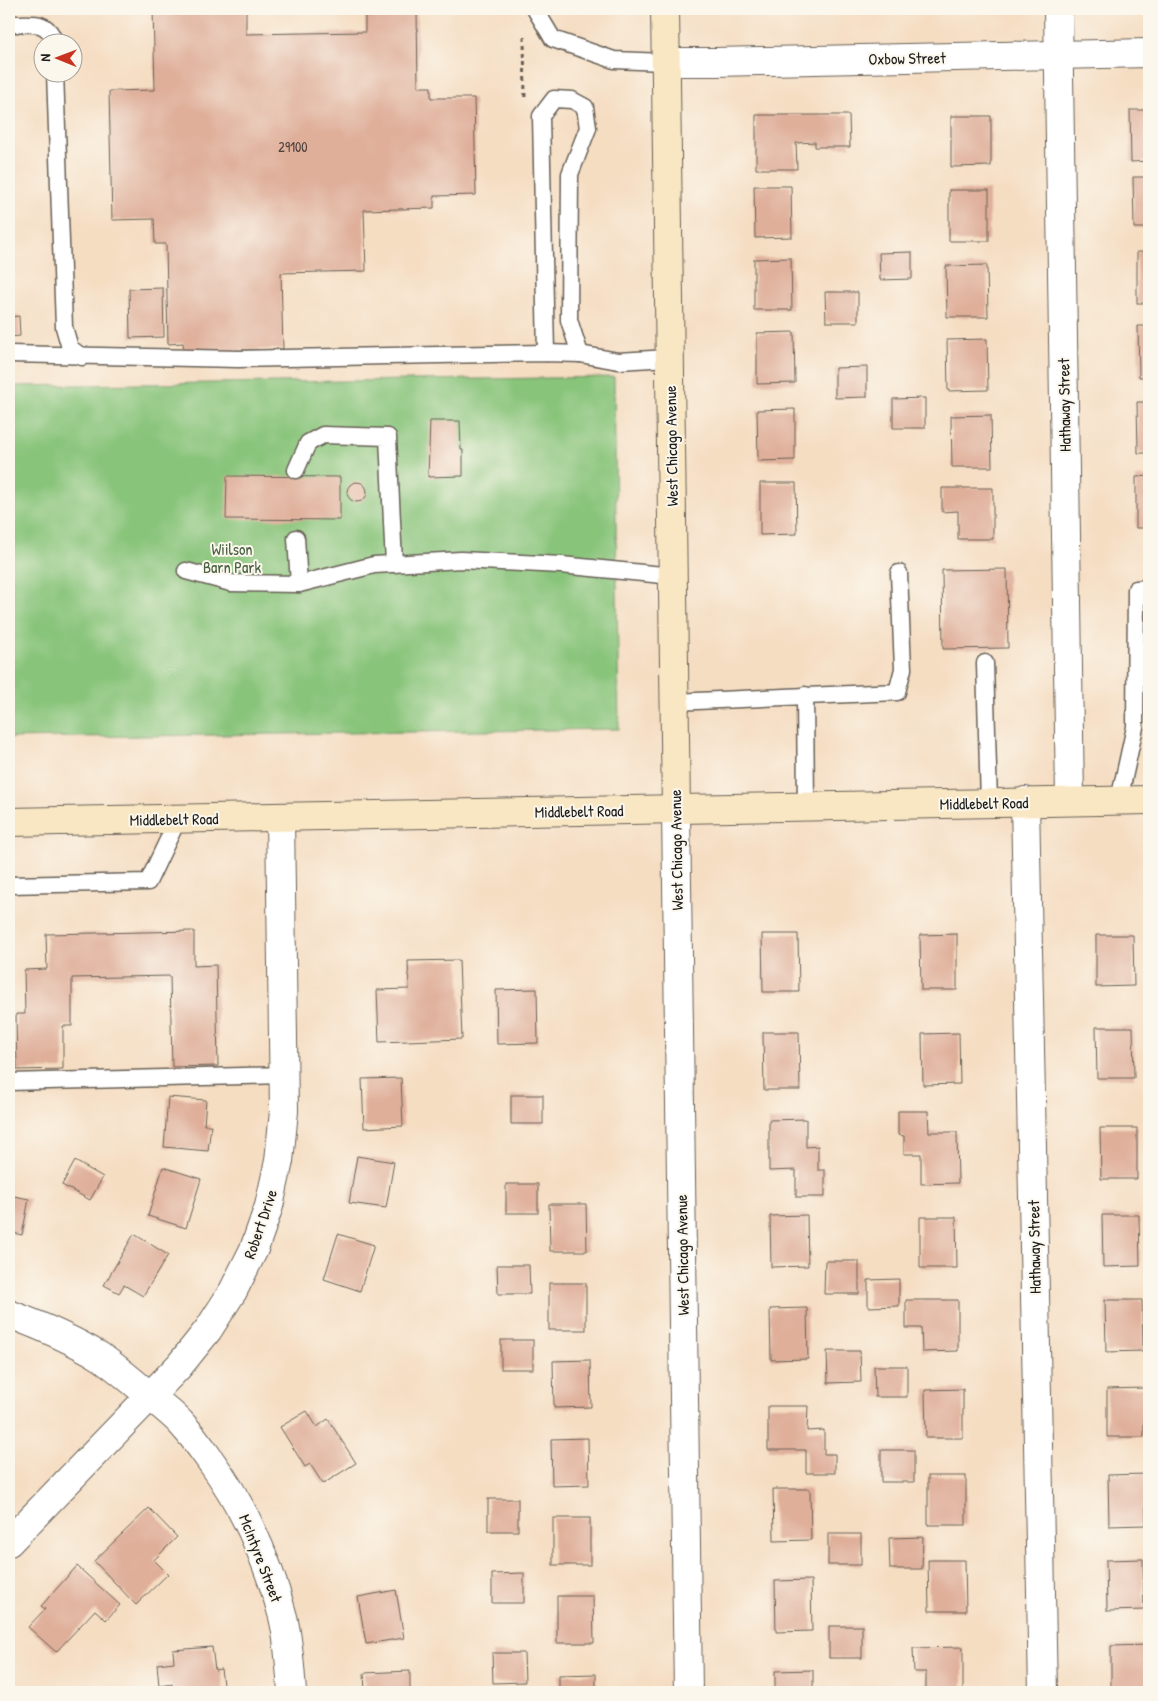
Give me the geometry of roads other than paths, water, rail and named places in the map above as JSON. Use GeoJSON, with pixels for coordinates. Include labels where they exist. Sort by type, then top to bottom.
{"type":"FeatureCollection","features":[{"type":"Feature","properties":{"kind":"main road","name":"West Chicago Avenue"},"geometry":{"type":"LineString","coordinates":[[665,9],[676,810]]}},
{"type":"Feature","properties":{"kind":"main road","name":"Middlebelt Road"},"geometry":{"type":"LineString","coordinates":[[9,822],[676,810],[1070,800],[1149,800]]}},
{"type":"Feature","properties":{"kind":"street","name":"Hathaway Street"},"geometry":{"type":"LineString","coordinates":[[1058,9],[1070,800]]}},
{"type":"Feature","properties":{"kind":"street","name":"Oxbow Street"},"geometry":{"type":"LineString","coordinates":[[665,62],[1149,53]]}},
{"type":"Feature","properties":{"kind":"street","name":"Hathaway Street"},"geometry":{"type":"LineString","coordinates":[[1025,801],[1043,1692]]}},
{"type":"Feature","properties":{"kind":"street","name":"West Chicago Avenue"},"geometry":{"type":"LineString","coordinates":[[676,810],[688,1692]]}},
{"type":"Feature","properties":{"kind":"street","name":"Robert Drive"},"geometry":{"type":"LineString","coordinates":[[9,1542],[179,1366],[208,1330],[233,1291],[254,1249],[269,1206],[279,1161],[284,1111],[280,817]]}},
{"type":"Feature","properties":{"kind":"street","name":"McIntyre Street"},"geometry":{"type":"LineString","coordinates":[[9,1314],[71,1340],[120,1370],[180,1422],[195,1440],[242,1508],[270,1573],[283,1618],[289,1653],[292,1692]]}},
{"type":"Feature","properties":{"kind":"lane"},"geometry":{"type":"LineString","coordinates":[[535,9],[553,39],[614,60],[665,62]]}},
{"type":"Feature","properties":{"kind":"lane"},"geometry":{"type":"LineString","coordinates":[[9,24],[43,25],[51,32]]}},
{"type":"Feature","properties":{"kind":"lane"},"geometry":{"type":"LineString","coordinates":[[55,82],[64,327],[70,348],[82,356]]}},
{"type":"Feature","properties":{"kind":"lane"},"geometry":{"type":"LineString","coordinates":[[546,353],[541,116],[554,99],[572,100],[585,108],[588,128],[570,174],[570,320],[580,354]]}},
{"type":"Feature","properties":{"kind":"lane"},"geometry":{"type":"LineString","coordinates":[[9,354],[238,359],[546,353],[580,354],[618,361],[669,358]]}},
{"type":"Feature","properties":{"kind":"lane"},"geometry":{"type":"LineString","coordinates":[[296,470],[308,443],[323,435],[388,437],[394,564]]}},
{"type":"Feature","properties":{"kind":"lane"},"geometry":{"type":"LineString","coordinates":[[296,538],[299,584]]}},
{"type":"Feature","properties":{"kind":"lane"},"geometry":{"type":"LineString","coordinates":[[186,571],[232,583],[299,584],[374,565],[465,560],[673,576]]}},
{"type":"Feature","properties":{"kind":"lane"},"geometry":{"type":"LineString","coordinates":[[674,702],[897,692],[903,669],[899,573]]}},
{"type":"Feature","properties":{"kind":"lane"},"geometry":{"type":"LineString","coordinates":[[1119,800],[1135,727],[1136,589],[1149,588]]}},
{"type":"Feature","properties":{"kind":"lane"},"geometry":{"type":"LineString","coordinates":[[986,663],[989,802]]}},
{"type":"Feature","properties":{"kind":"lane"},"geometry":{"type":"LineString","coordinates":[[805,696],[806,807]]}},
{"type":"Feature","properties":{"kind":"lane"},"geometry":{"type":"LineString","coordinates":[[9,885],[148,882],[178,819]]}},
{"type":"Feature","properties":{"kind":"lane"},"geometry":{"type":"LineString","coordinates":[[9,1082],[284,1075]]}},
{"type":"Feature","properties":{"kind":"park label","name":"Wiilson Barn Park"},"geometry":{"type":"Point","coordinates":[232,558]}}]}
